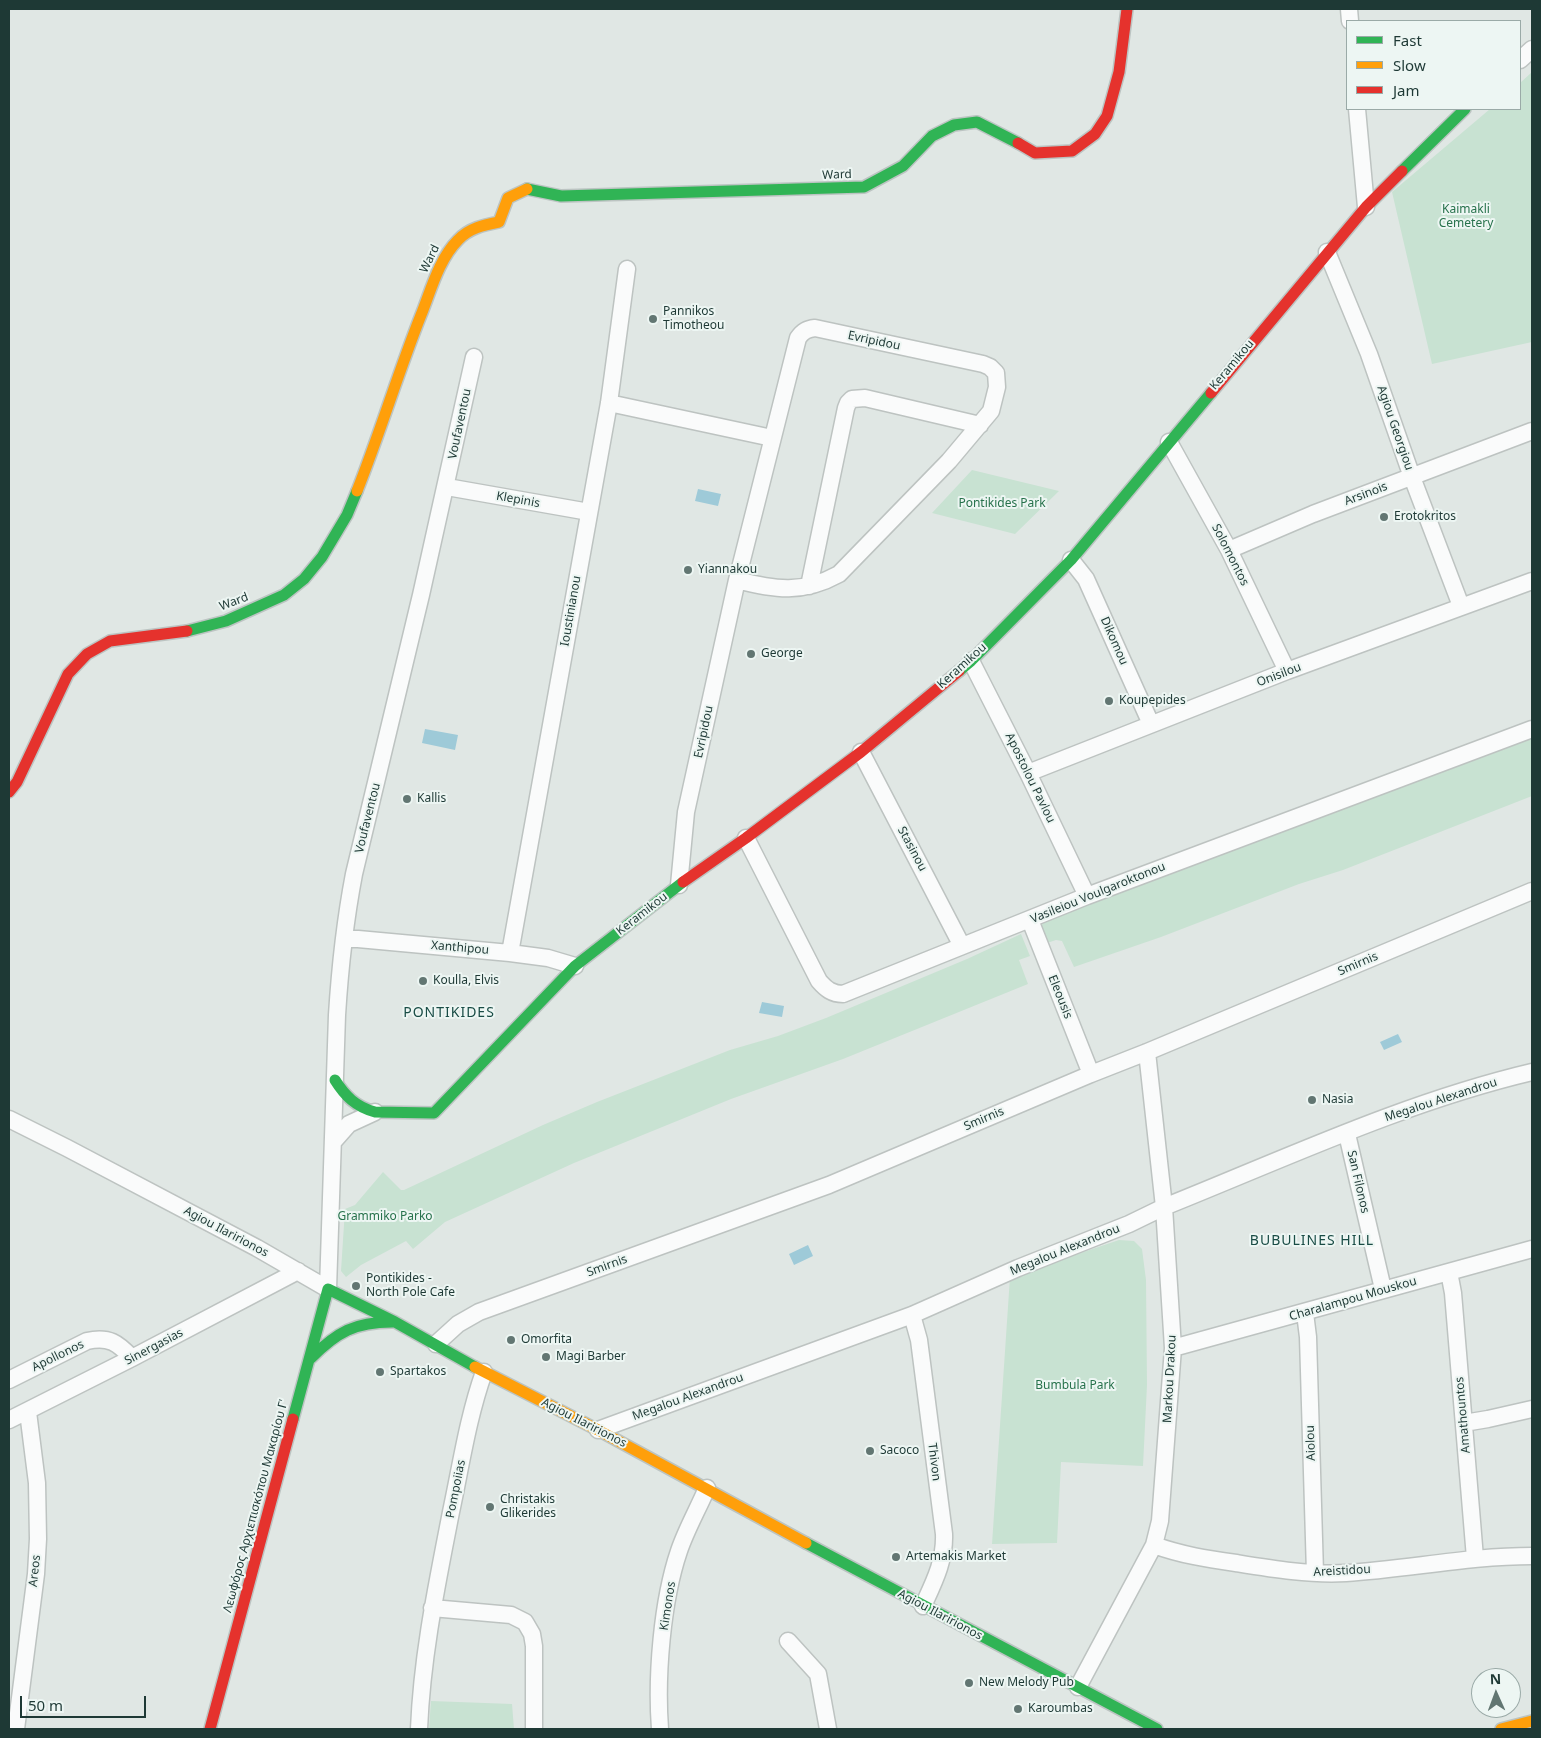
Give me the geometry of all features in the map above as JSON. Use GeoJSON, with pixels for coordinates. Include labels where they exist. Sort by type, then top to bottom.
{"type":"FeatureCollection","features":[{"type":"Feature","properties":{"kind":"street","name":"Ward"},"geometry":{"type":"LineString","coordinates":[[9,792],[17,782],[68,674],[86,654],[110,641],[186,631],[226,621],[284,595],[304,579],[322,557],[347,515],[374,448],[399,371],[434,281],[450,249],[459,238],[475,227],[500,222],[508,198],[528,188],[561,196],[864,187],[903,166],[932,136],[954,126],[977,122],[1035,153],[1072,151],[1095,134],[1107,116],[1120,72],[1126,9]]}},
{"type":"Feature","properties":{"kind":"street"},"geometry":{"type":"LineString","coordinates":[[1521,59],[1532,49]]}},
{"type":"Feature","properties":{"kind":"street"},"geometry":{"type":"LineString","coordinates":[[1358,110],[1366,207]]}},
{"type":"Feature","properties":{"kind":"street","name":"Keramikou"},"geometry":{"type":"LineString","coordinates":[[335,1080],[343,1092],[358,1106],[375,1112],[434,1112],[575,966],[679,885],[746,838],[861,752],[971,661],[1071,560],[1366,207],[1464,110]]}},
{"type":"Feature","properties":{"kind":"street","name":"Agiou Georgiou"},"geometry":{"type":"LineString","coordinates":[[1327,252],[1369,354],[1412,477],[1461,606]]}},
{"type":"Feature","properties":{"kind":"street","name":"Ioustinianou"},"geometry":{"type":"LineString","coordinates":[[510,953],[610,403],[627,269]]}},
{"type":"Feature","properties":{"kind":"street","name":"Evripidou"},"geometry":{"type":"LineString","coordinates":[[679,885],[686,812],[737,580],[798,338],[808,328],[815,328],[983,364],[990,367],[996,373],[997,387],[991,411],[949,461],[847,567],[831,578],[809,586],[790,589],[766,588],[737,580]]}},
{"type":"Feature","properties":{"kind":"street","name":"Voufaventou"},"geometry":{"type":"LineString","coordinates":[[328,1289],[338,995],[354,874],[447,487],[474,357]]}},
{"type":"Feature","properties":{"kind":"street"},"geometry":{"type":"LineString","coordinates":[[809,586],[846,408],[852,399],[865,398],[980,425]]}},
{"type":"Feature","properties":{"kind":"street"},"geometry":{"type":"LineString","coordinates":[[610,403],[772,438]]}},
{"type":"Feature","properties":{"kind":"street","name":"Arsinois"},"geometry":{"type":"LineString","coordinates":[[1229,550],[1313,514],[1532,431]]}},
{"type":"Feature","properties":{"kind":"street","name":"Solomontos"},"geometry":{"type":"LineString","coordinates":[[1169,442],[1229,550],[1287,671]]}},
{"type":"Feature","properties":{"kind":"street","name":"Klepinis"},"geometry":{"type":"LineString","coordinates":[[447,487],[589,512]]}},
{"type":"Feature","properties":{"kind":"street","name":"Dikomou"},"geometry":{"type":"LineString","coordinates":[[1071,560],[1086,579],[1152,724]]}},
{"type":"Feature","properties":{"kind":"street","name":"Onisilou"},"geometry":{"type":"LineString","coordinates":[[1028,773],[1287,671],[1532,581]]}},
{"type":"Feature","properties":{"kind":"street","name":"Apostolou Pavlou"},"geometry":{"type":"LineString","coordinates":[[971,661],[1028,773],[1087,896]]}},
{"type":"Feature","properties":{"kind":"street","name":"Vasileiou Voulgaroktonou"},"geometry":{"type":"LineString","coordinates":[[746,838],[819,981],[829,991],[836,994],[850,992],[1087,896],[1532,729]]}},
{"type":"Feature","properties":{"kind":"street","name":"Stasinou"},"geometry":{"type":"LineString","coordinates":[[861,752],[962,946]]}},
{"type":"Feature","properties":{"kind":"street","name":"Smirnis"},"geometry":{"type":"LineString","coordinates":[[436,1344],[458,1324],[479,1312],[830,1185],[1532,890]]}},
{"type":"Feature","properties":{"kind":"street","name":"Eleousis"},"geometry":{"type":"LineString","coordinates":[[1030,920],[1091,1074]]}},
{"type":"Feature","properties":{"kind":"street","name":"Xanthipou"},"geometry":{"type":"LineString","coordinates":[[344,939],[510,953],[553,959],[575,966]]}},
{"type":"Feature","properties":{"kind":"street","name":"Markou Drakou"},"geometry":{"type":"LineString","coordinates":[[1078,1687],[1154,1545],[1160,1521],[1173,1348],[1164,1208],[1147,1052]]}},
{"type":"Feature","properties":{"kind":"street","name":"Megalou Alexandrou"},"geometry":{"type":"LineString","coordinates":[[598,1430],[912,1315],[1018,1268],[1414,1107],[1532,1072]]}},
{"type":"Feature","properties":{"kind":"street","name":"Keramikou"},"geometry":{"type":"LineString","coordinates":[[334,1141],[349,1124],[375,1112]]}},
{"type":"Feature","properties":{"kind":"street","name":"Agiou Ilaririonos"},"geometry":{"type":"LineString","coordinates":[[9,1119],[298,1271],[328,1289],[395,1322],[484,1372],[598,1430],[923,1606],[1157,1729]]}},
{"type":"Feature","properties":{"kind":"street","name":"San Filonos"},"geometry":{"type":"LineString","coordinates":[[1347,1134],[1383,1289]]}},
{"type":"Feature","properties":{"kind":"street","name":"Charalampou Mouskou"},"geometry":{"type":"LineString","coordinates":[[1173,1348],[1532,1249]]}},
{"type":"Feature","properties":{"kind":"street","name":"Sinergasias"},"geometry":{"type":"LineString","coordinates":[[9,1420],[28,1412],[298,1271]]}},
{"type":"Feature","properties":{"kind":"street","name":"Amathountos"},"geometry":{"type":"LineString","coordinates":[[1449,1272],[1453,1292],[1475,1558]]}},
{"type":"Feature","properties":{"kind":"street","name":"Λεωφόρος Αρχιεπισκόπου Μακαρίου Γ'"},"geometry":{"type":"LineString","coordinates":[[210,1729],[328,1289]]}},
{"type":"Feature","properties":{"kind":"street","name":"Aiolou"},"geometry":{"type":"LineString","coordinates":[[1305,1313],[1308,1346],[1314,1572]]}},
{"type":"Feature","properties":{"kind":"street","name":"Thivon"},"geometry":{"type":"LineString","coordinates":[[912,1315],[919,1340],[944,1540],[940,1570],[923,1606]]}},
{"type":"Feature","properties":{"kind":"street"},"geometry":{"type":"LineString","coordinates":[[311,1358],[326,1342],[341,1331],[365,1323],[395,1322]]}},
{"type":"Feature","properties":{"kind":"street","name":"Apollonos"},"geometry":{"type":"LineString","coordinates":[[9,1380],[87,1341],[95,1339],[114,1342],[121,1346],[132,1358]]}},
{"type":"Feature","properties":{"kind":"street","name":"Pompoiias"},"geometry":{"type":"LineString","coordinates":[[419,1729],[424,1666],[432,1608],[472,1407],[484,1372]]}},
{"type":"Feature","properties":{"kind":"street"},"geometry":{"type":"LineString","coordinates":[[1464,1423],[1532,1409]]}},
{"type":"Feature","properties":{"kind":"street","name":"Areos"},"geometry":{"type":"LineString","coordinates":[[16,1729],[36,1574],[38,1539],[37,1483],[28,1412]]}},
{"type":"Feature","properties":{"kind":"street","name":"Kimonos"},"geometry":{"type":"LineString","coordinates":[[660,1729],[660,1671],[665,1618],[671,1583],[679,1551],[707,1488]]}},
{"type":"Feature","properties":{"kind":"street","name":"Areistidou"},"geometry":{"type":"LineString","coordinates":[[1154,1545],[1184,1555],[1201,1558],[1283,1571],[1314,1572],[1347,1572],[1475,1558],[1532,1556]]}},
{"type":"Feature","properties":{"kind":"street"},"geometry":{"type":"LineString","coordinates":[[432,1608],[511,1615],[525,1622],[532,1634],[534,1646],[534,1729]]}},
{"type":"Feature","properties":{"kind":"street"},"geometry":{"type":"LineString","coordinates":[[788,1641],[818,1674],[828,1729]]}},
{"type":"Feature","properties":{"kind":"street"},"geometry":{"type":"LineString","coordinates":[[1501,1729],[1532,1721]]}},
{"type":"Feature","properties":{"kind":"green space","name":"Kaimakli Cemetery"},"geometry":{"type":"Polygon","coordinates":[[[1532,72],[1532,342],[1432,364],[1392,192],[1489,110],[1521,110],[1521,82],[1532,72]]]}},
{"type":"Feature","properties":{"kind":"green space","name":"Pontikides Park"},"geometry":{"type":"Polygon","coordinates":[[[972,470],[1059,491],[1015,534],[932,513],[972,470]]]}},
{"type":"Feature","properties":{"kind":"green space"},"geometry":{"type":"Polygon","coordinates":[[[1532,737],[1532,796],[1343,870],[1299,884],[1161,937],[1074,967],[1062,941],[1056,940],[1047,943],[1042,932],[1042,922],[1532,737]]]}},
{"type":"Feature","properties":{"kind":"green space","name":"Grammiko Parko"},"geometry":{"type":"Polygon","coordinates":[[[1021,934],[1030,956],[1019,960],[1028,984],[843,1059],[731,1099],[574,1163],[445,1222],[413,1249],[406,1241],[361,1265],[346,1277],[341,1271],[345,1209],[355,1205],[383,1172],[401,1190],[404,1190],[597,1102],[730,1050],[778,1036],[826,1018],[967,959],[1021,934]]]}},
{"type":"Feature","properties":{"kind":"green space","name":"Bumbula Park"},"geometry":{"type":"Polygon","coordinates":[[[1119,1240],[1134,1241],[1142,1249],[1146,1280],[1147,1385],[1143,1466],[1061,1462],[1057,1543],[992,1544],[1010,1277],[1119,1240]]]}},
{"type":"Feature","properties":{"kind":"green space"},"geometry":{"type":"Polygon","coordinates":[[[431,1701],[512,1704],[514,1729],[429,1729],[431,1701]]]}},
{"type":"Feature","properties":{"kind":"water"},"geometry":{"type":"Polygon","coordinates":[[[698,489],[721,494],[718,506],[695,501],[698,489]]]}},
{"type":"Feature","properties":{"kind":"water"},"geometry":{"type":"Polygon","coordinates":[[[425,729],[458,735],[455,750],[422,743],[425,729]]]}},
{"type":"Feature","properties":{"kind":"water"},"geometry":{"type":"Polygon","coordinates":[[[762,1002],[784,1006],[782,1017],[759,1013],[762,1002]]]}},
{"type":"Feature","properties":{"kind":"water"},"geometry":{"type":"Polygon","coordinates":[[[1398,1034],[1402,1042],[1384,1050],[1380,1042],[1398,1034]]]}},
{"type":"Feature","properties":{"kind":"water"},"geometry":{"type":"Polygon","coordinates":[[[808,1245],[813,1256],[794,1265],[789,1254],[808,1245]]]}},
{"type":"Feature","properties":{"kind":"traffic: fast"},"geometry":{"type":"LineString","coordinates":[[1402,171],[1464,110]]}},
{"type":"Feature","properties":{"kind":"traffic: fast"},"geometry":{"type":"LineString","coordinates":[[527,189],[561,196],[864,187],[903,166],[932,136],[954,125],[977,122],[1018,143]]}},
{"type":"Feature","properties":{"kind":"traffic: fast"},"geometry":{"type":"LineString","coordinates":[[959,671],[1071,560],[1211,393]]}},
{"type":"Feature","properties":{"kind":"traffic: fast"},"geometry":{"type":"LineString","coordinates":[[187,631],[226,621],[284,595],[304,579],[322,557],[347,515],[357,491]]}},
{"type":"Feature","properties":{"kind":"traffic: fast"},"geometry":{"type":"LineString","coordinates":[[335,1080],[352,1100],[368,1110],[375,1112],[434,1113],[575,966],[683,882]]}},
{"type":"Feature","properties":{"kind":"traffic: fast"},"geometry":{"type":"LineString","coordinates":[[293,1419],[328,1289],[395,1322],[475,1367]]}},
{"type":"Feature","properties":{"kind":"traffic: fast"},"geometry":{"type":"LineString","coordinates":[[311,1358],[329,1341],[347,1330],[367,1324],[392,1322]]}},
{"type":"Feature","properties":{"kind":"traffic: fast"},"geometry":{"type":"LineString","coordinates":[[806,1543],[1157,1729]]}},
{"type":"Feature","properties":{"kind":"traffic: slow"},"geometry":{"type":"LineString","coordinates":[[357,491],[436,275],[446,256],[462,236],[482,226],[499,222],[508,198],[527,189]]}},
{"type":"Feature","properties":{"kind":"traffic: slow"},"geometry":{"type":"LineString","coordinates":[[475,1367],[598,1430],[806,1543]]}},
{"type":"Feature","properties":{"kind":"traffic: slow"},"geometry":{"type":"LineString","coordinates":[[1501,1729],[1532,1721]]}},
{"type":"Feature","properties":{"kind":"traffic: jam"},"geometry":{"type":"LineString","coordinates":[[1018,143],[1035,153],[1072,151],[1095,134],[1107,116],[1119,72],[1127,9]]}},
{"type":"Feature","properties":{"kind":"traffic: jam"},"geometry":{"type":"LineString","coordinates":[[1211,393],[1366,207],[1402,171]]}},
{"type":"Feature","properties":{"kind":"traffic: jam"},"geometry":{"type":"LineString","coordinates":[[9,792],[17,782],[68,674],[87,654],[110,641],[187,631]]}},
{"type":"Feature","properties":{"kind":"traffic: jam"},"geometry":{"type":"LineString","coordinates":[[683,882],[746,838],[861,752],[959,671]]}},
{"type":"Feature","properties":{"kind":"traffic: jam"},"geometry":{"type":"LineString","coordinates":[[210,1729],[293,1419]]}},
{"type":"Feature","properties":{"kind":"place","name":"Pannikos Timotheou"},"geometry":{"type":"Point","coordinates":[653,319]}},
{"type":"Feature","properties":{"kind":"place","name":"Erotokritos"},"geometry":{"type":"Point","coordinates":[1384,517]}},
{"type":"Feature","properties":{"kind":"place","name":"Yiannakou"},"geometry":{"type":"Point","coordinates":[688,570]}},
{"type":"Feature","properties":{"kind":"place","name":"George"},"geometry":{"type":"Point","coordinates":[751,654]}},
{"type":"Feature","properties":{"kind":"place","name":"Koupepides"},"geometry":{"type":"Point","coordinates":[1109,701]}},
{"type":"Feature","properties":{"kind":"place","name":"Kallis"},"geometry":{"type":"Point","coordinates":[407,799]}},
{"type":"Feature","properties":{"kind":"place","name":"Koulla, Elvis"},"geometry":{"type":"Point","coordinates":[423,981]}},
{"type":"Feature","properties":{"kind":"place","name":"Nasia"},"geometry":{"type":"Point","coordinates":[1312,1100]}},
{"type":"Feature","properties":{"kind":"place","name":"Pontikides - North Pole Cafe"},"geometry":{"type":"Point","coordinates":[356,1286]}},
{"type":"Feature","properties":{"kind":"place","name":"Omorfita"},"geometry":{"type":"Point","coordinates":[511,1340]}},
{"type":"Feature","properties":{"kind":"place","name":"Magi Barber"},"geometry":{"type":"Point","coordinates":[546,1357]}},
{"type":"Feature","properties":{"kind":"place","name":"Spartakos"},"geometry":{"type":"Point","coordinates":[380,1372]}},
{"type":"Feature","properties":{"kind":"place","name":"Sacoco"},"geometry":{"type":"Point","coordinates":[870,1451]}},
{"type":"Feature","properties":{"kind":"place","name":"Christakis Glikerides"},"geometry":{"type":"Point","coordinates":[490,1507]}},
{"type":"Feature","properties":{"kind":"place","name":"Artemakis Market"},"geometry":{"type":"Point","coordinates":[896,1557]}},
{"type":"Feature","properties":{"kind":"place","name":"New Melody Pub"},"geometry":{"type":"Point","coordinates":[969,1683]}},
{"type":"Feature","properties":{"kind":"place","name":"Karoumbas"},"geometry":{"type":"Point","coordinates":[1018,1709]}},
{"type":"Feature","properties":{"kind":"district","name":"PONTIKIDES"},"geometry":{"type":"Point","coordinates":[449,1013]}},
{"type":"Feature","properties":{"kind":"district","name":"BUBULINES HILL"},"geometry":{"type":"Point","coordinates":[1312,1241]}}]}
